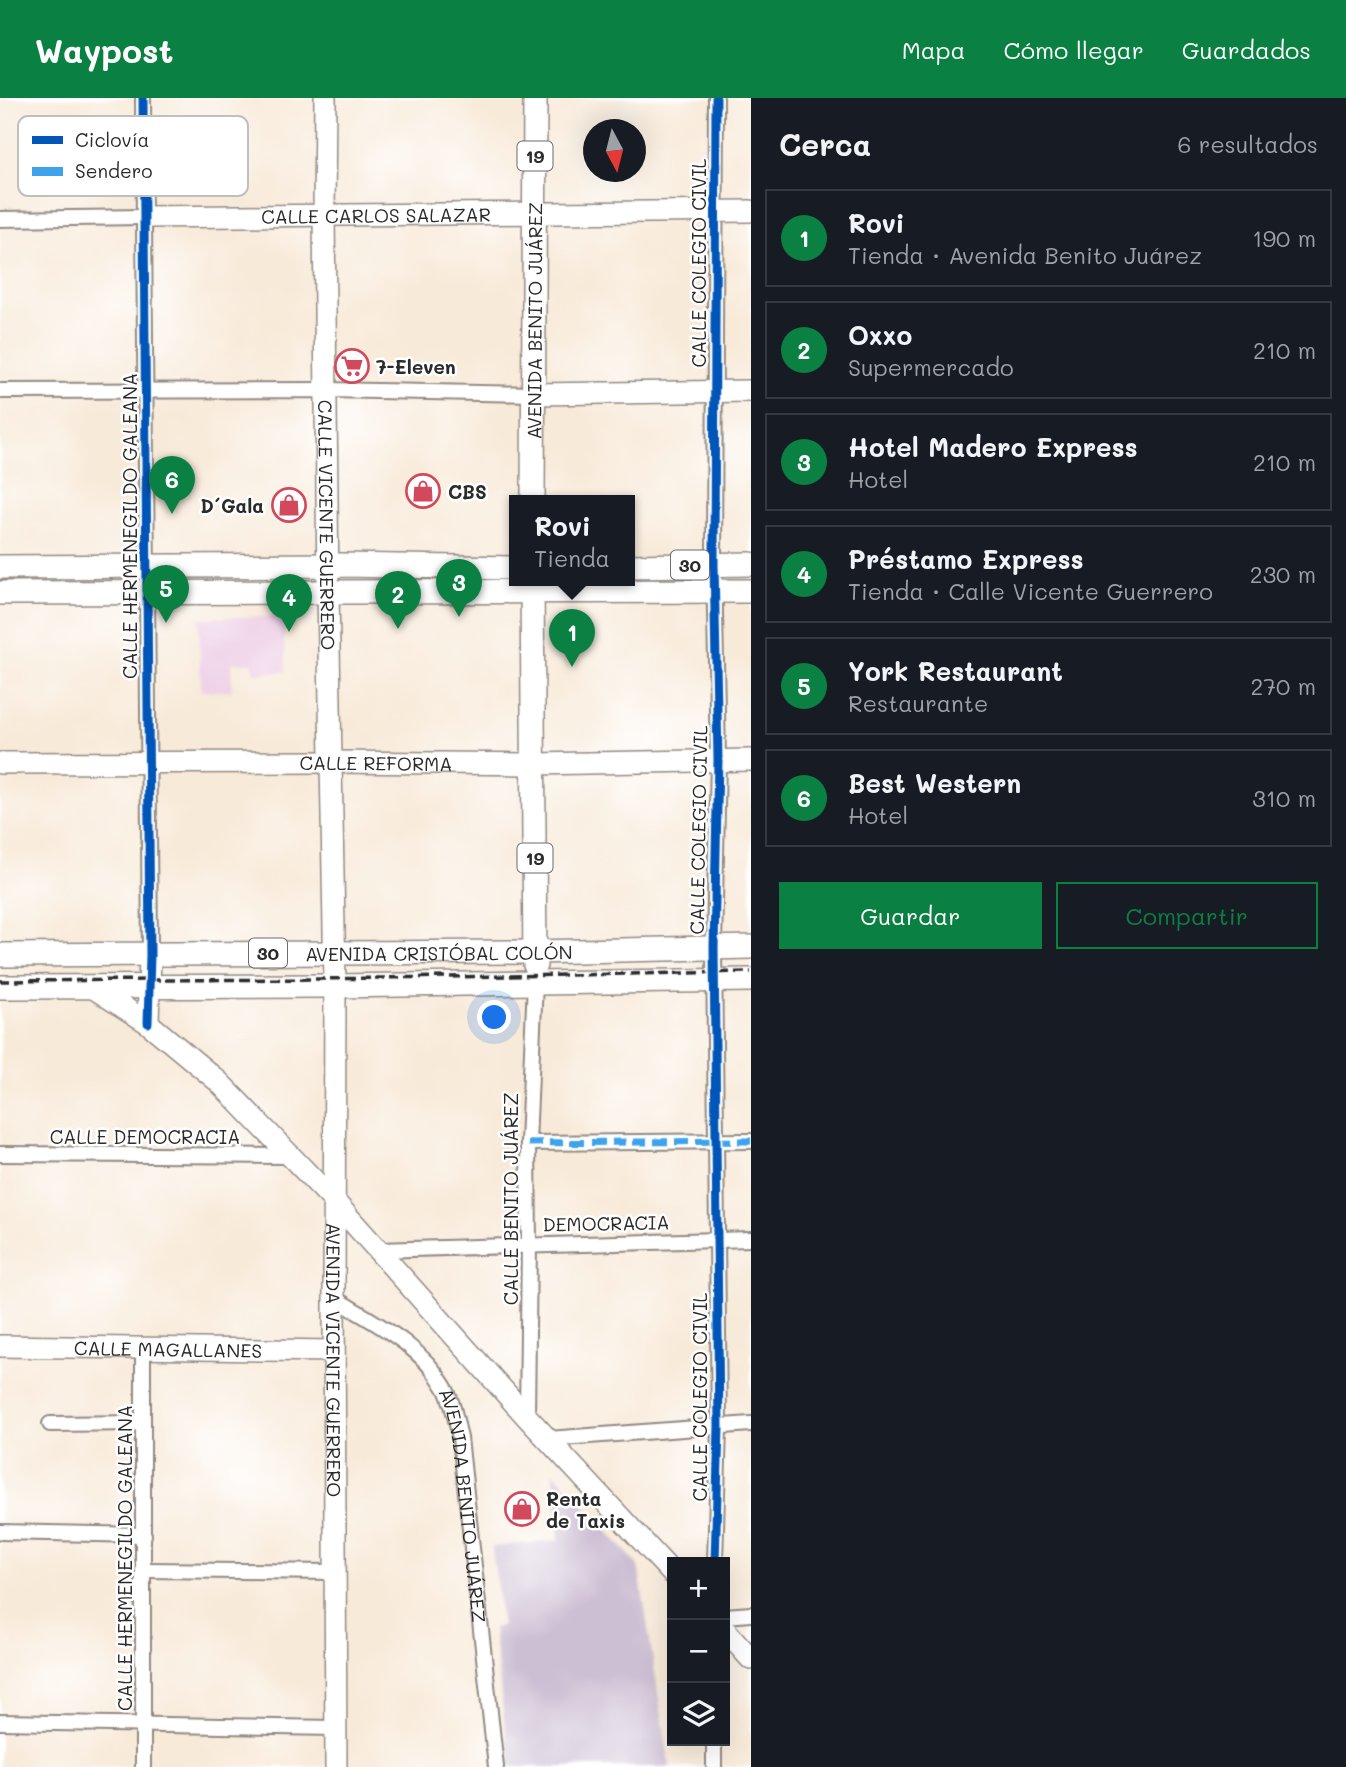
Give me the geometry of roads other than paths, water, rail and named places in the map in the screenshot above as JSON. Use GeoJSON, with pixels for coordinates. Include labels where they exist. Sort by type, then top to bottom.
{"type":"FeatureCollection","features":[{"type":"Feature","properties":{"kind":"main road","name":"AVENIDA BENITO JUÁREZ"},"geometry":{"type":"LineString","coordinates":[[533,495],[535,98]]}},
{"type":"Feature","properties":{"kind":"main road","name":"30"},"geometry":{"type":"LineString","coordinates":[[635,566],[751,564]]}},
{"type":"Feature","properties":{"kind":"main road"},"geometry":{"type":"LineString","coordinates":[[0,568],[328,565],[509,568]]}},
{"type":"Feature","properties":{"kind":"main road"},"geometry":{"type":"LineString","coordinates":[[0,593],[532,587]]}},
{"type":"Feature","properties":{"kind":"main road","name":"30"},"geometry":{"type":"LineString","coordinates":[[532,587],[751,590]]}},
{"type":"Feature","properties":{"kind":"main road","name":"19"},"geometry":{"type":"LineString","coordinates":[[532,587],[535,982]]}},
{"type":"Feature","properties":{"kind":"main road","name":"AVENIDA CRISTÓBAL COLÓN"},"geometry":{"type":"LineString","coordinates":[[0,955],[751,947]]}},
{"type":"Feature","properties":{"kind":"main road","name":"AVENIDA CRISTÓBAL COLÓN"},"geometry":{"type":"LineString","coordinates":[[92,987],[751,980]]}},
{"type":"Feature","properties":{"kind":"main road","name":"30"},"geometry":{"type":"LineString","coordinates":[[0,987],[92,987]]}},
{"type":"Feature","properties":{"kind":"street","name":"CALLE HERMENEGILDO GALEANA"},"geometry":{"type":"LineString","coordinates":[[144,98],[144,116]]}},
{"type":"Feature","properties":{"kind":"street","name":"CALLE VICENTE GUERRERO"},"geometry":{"type":"LineString","coordinates":[[325,98],[324,214],[334,953]]}},
{"type":"Feature","properties":{"kind":"street","name":"CALLE COLEGIO CIVIL"},"geometry":{"type":"LineString","coordinates":[[715,1557],[719,1427],[714,947],[718,760],[714,590],[716,98]]}},
{"type":"Feature","properties":{"kind":"street","name":"CALLE HERMENEGILDO GALEANA"},"geometry":{"type":"LineString","coordinates":[[145,196],[150,955]]}},
{"type":"Feature","properties":{"kind":"street","name":"CALLE CARLOS SALAZAR"},"geometry":{"type":"LineString","coordinates":[[0,219],[751,211]]}},
{"type":"Feature","properties":{"kind":"street"},"geometry":{"type":"LineString","coordinates":[[0,391],[326,390],[534,394],[751,391]]}},
{"type":"Feature","properties":{"kind":"street","name":"CALLE REFORMA"},"geometry":{"type":"LineString","coordinates":[[0,763],[534,764],[751,760]]}},
{"type":"Feature","properties":{"kind":"street","name":"AVENIDA VICENTE GUERRERO"},"geometry":{"type":"LineString","coordinates":[[334,953],[336,1767]]}},
{"type":"Feature","properties":{"kind":"street"},"geometry":{"type":"LineString","coordinates":[[148,1023],[150,955]]}},
{"type":"Feature","properties":{"kind":"street","name":"CALLE BENITO JUÁREZ"},"geometry":{"type":"LineString","coordinates":[[527,1416],[530,1244],[528,1143],[535,982]]}},
{"type":"Feature","properties":{"kind":"street"},"geometry":{"type":"LineString","coordinates":[[92,987],[148,1023],[219,1082],[334,1201],[667,1568]]}},
{"type":"Feature","properties":{"kind":"street"},"geometry":{"type":"LineString","coordinates":[[528,1143],[751,1141]]}},
{"type":"Feature","properties":{"kind":"street","name":"CALLE DEMOCRACIA"},"geometry":{"type":"LineString","coordinates":[[0,1154],[291,1156]]}},
{"type":"Feature","properties":{"kind":"street","name":"DEMOCRACIA"},"geometry":{"type":"LineString","coordinates":[[378,1250],[751,1239]]}},
{"type":"Feature","properties":{"kind":"street","name":"AVENIDA BENITO JUÁREZ"},"geometry":{"type":"LineString","coordinates":[[334,1298],[401,1339],[432,1367],[446,1388],[460,1438],[496,1767]]}},
{"type":"Feature","properties":{"kind":"street","name":"CALLE MAGALLANES"},"geometry":{"type":"LineString","coordinates":[[0,1346],[334,1351]]}},
{"type":"Feature","properties":{"kind":"street","name":"CALLE HERMENEGILDO GALEANA"},"geometry":{"type":"LineString","coordinates":[[143,1348],[143,1767]]}},
{"type":"Feature","properties":{"kind":"street"},"geometry":{"type":"LineString","coordinates":[[50,1424],[143,1423]]}},
{"type":"Feature","properties":{"kind":"street"},"geometry":{"type":"LineString","coordinates":[[548,1439],[751,1424]]}},
{"type":"Feature","properties":{"kind":"street"},"geometry":{"type":"LineString","coordinates":[[0,1532],[144,1535]]}},
{"type":"Feature","properties":{"kind":"street"},"geometry":{"type":"LineString","coordinates":[[144,1570],[336,1572]]}},
{"type":"Feature","properties":{"kind":"street"},"geometry":{"type":"LineString","coordinates":[[730,1616],[751,1614]]}},
{"type":"Feature","properties":{"kind":"street"},"geometry":{"type":"LineString","coordinates":[[730,1636],[751,1659]]}},
{"type":"Feature","properties":{"kind":"street"},"geometry":{"type":"LineString","coordinates":[[0,1723],[336,1728]]}},
{"type":"Feature","properties":{"kind":"street"},"geometry":{"type":"LineString","coordinates":[[714,1746],[714,1767]]}},
{"type":"Feature","properties":{"kind":"railway"},"geometry":{"type":"LineString","coordinates":[[0,981],[751,972]]}},
{"type":"Feature","properties":{"kind":"place","name":"7-Eleven"},"geometry":{"type":"Point","coordinates":[352,366]}},
{"type":"Feature","properties":{"kind":"place","name":"CBS"},"geometry":{"type":"Point","coordinates":[423,491]}},
{"type":"Feature","properties":{"kind":"place","name":"D´Gala"},"geometry":{"type":"Point","coordinates":[289,505]}},
{"type":"Feature","properties":{"kind":"place","name":"Best Western"},"geometry":{"type":"Point","coordinates":[172,514]}},
{"type":"Feature","properties":{"kind":"place","name":"Hotel Madero Express"},"geometry":{"type":"Point","coordinates":[459,617]}},
{"type":"Feature","properties":{"kind":"place","name":"York Restaurant"},"geometry":{"type":"Point","coordinates":[166,623]}},
{"type":"Feature","properties":{"kind":"place","name":"Oxxo"},"geometry":{"type":"Point","coordinates":[398,629]}},
{"type":"Feature","properties":{"kind":"place","name":"Préstamo Express"},"geometry":{"type":"Point","coordinates":[289,632]}},
{"type":"Feature","properties":{"kind":"place","name":"Rovi"},"geometry":{"type":"Point","coordinates":[572,667]}},
{"type":"Feature","properties":{"kind":"place","name":"Renta de Taxis"},"geometry":{"type":"Point","coordinates":[522,1509]}}]}
